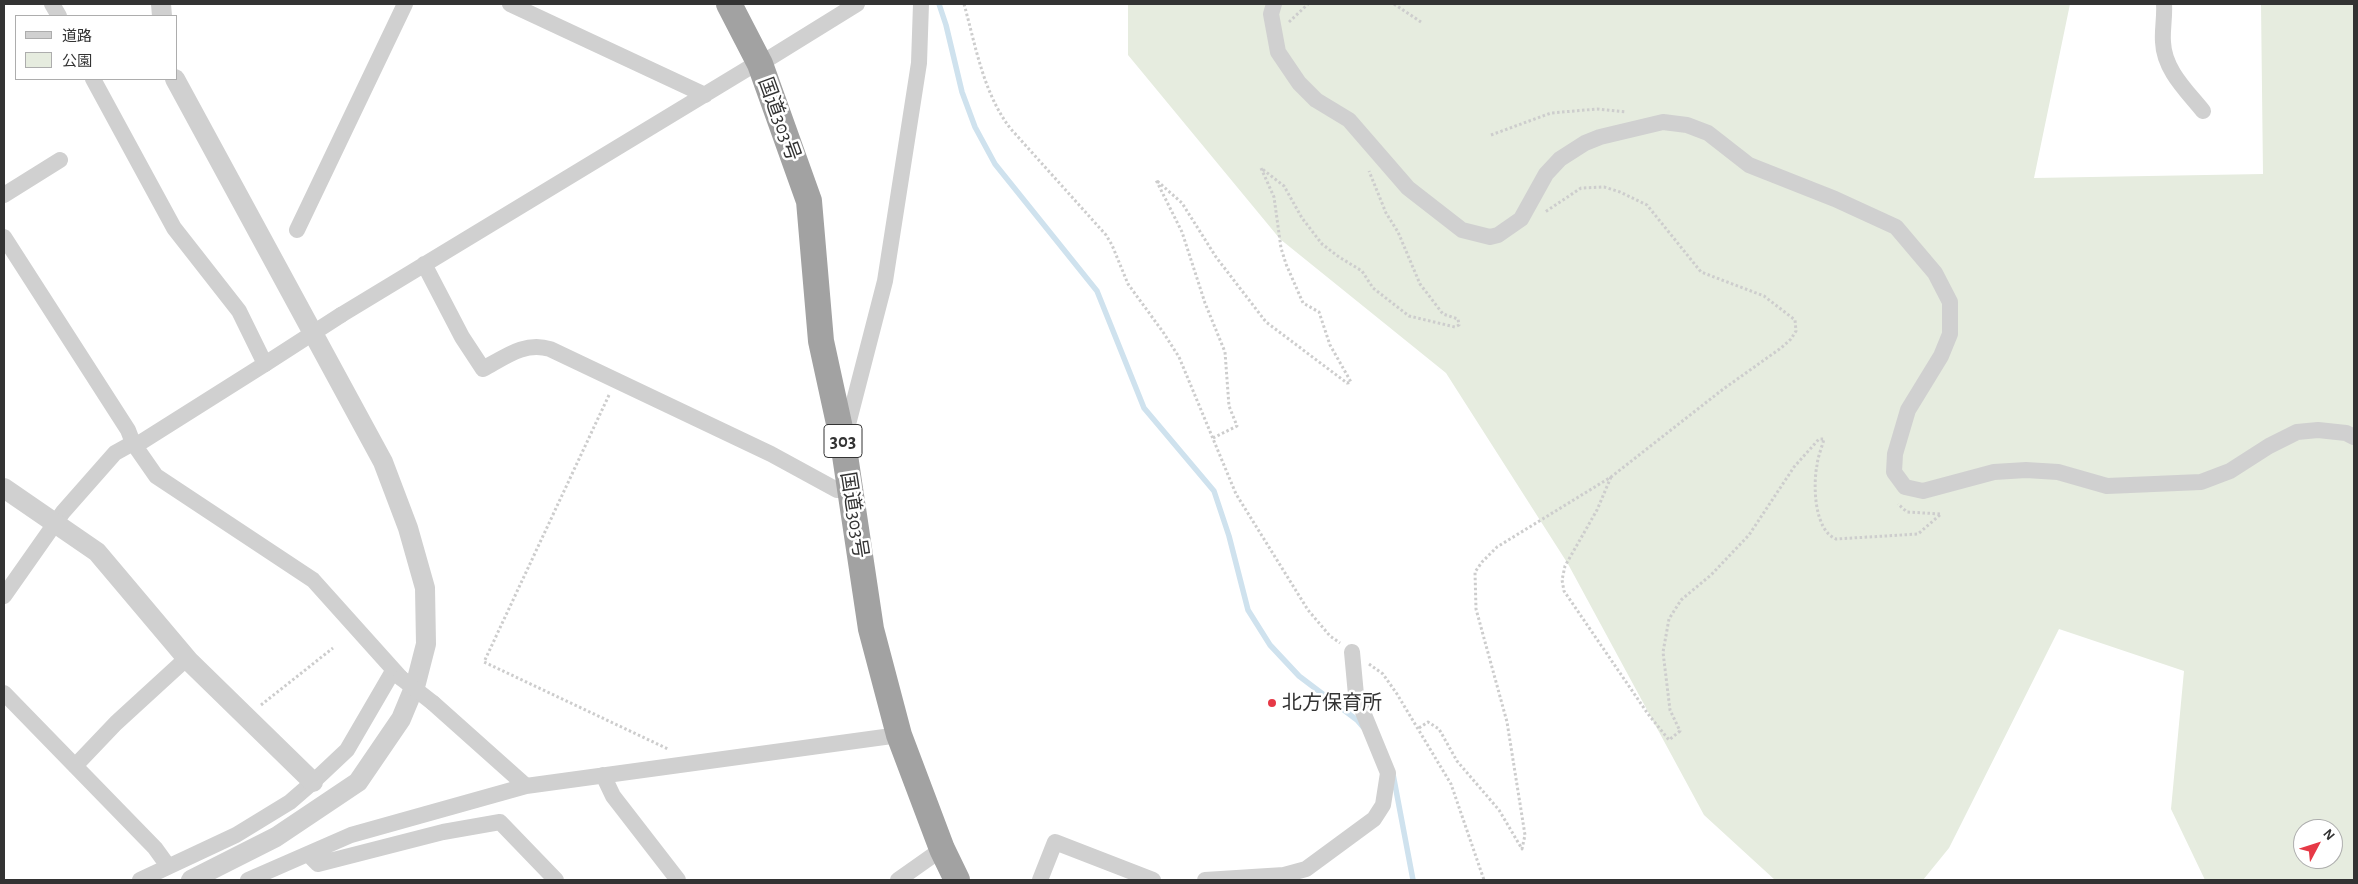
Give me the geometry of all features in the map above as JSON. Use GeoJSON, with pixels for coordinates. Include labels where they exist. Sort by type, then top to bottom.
{"type":"FeatureCollection","features":[{"type":"Feature","properties":{"kind":"highway","name":"国道303号"},"geometry":{"type":"LineString","coordinates":[[729,4],[760,64],[808,201],[821,341],[843,442],[871,629],[899,735],[942,849],[957,880]]}},
{"type":"Feature","properties":{"kind":"street"},"geometry":{"type":"LineString","coordinates":[[52,4],[58,15]]}},
{"type":"Feature","properties":{"kind":"street"},"geometry":{"type":"LineString","coordinates":[[297,230],[405,4]]}},
{"type":"Feature","properties":{"kind":"street"},"geometry":{"type":"LineString","coordinates":[[510,4],[705,95]]}},
{"type":"Feature","properties":{"kind":"street"},"geometry":{"type":"LineString","coordinates":[[4,596],[56,522],[115,453],[134,444],[424,264],[747,69],[760,64],[857,4]]}},
{"type":"Feature","properties":{"kind":"street"},"geometry":{"type":"LineString","coordinates":[[1274,4],[1271,14],[1278,52],[1299,83],[1316,100],[1348,120],[1408,188],[1462,230],[1490,237],[1512,227],[1520,219],[1546,174],[1560,159],[1585,143],[1600,137],[1663,122],[1688,124],[1708,133],[1749,165],[1835,199],[1896,227],[1935,273],[1950,302],[1950,334],[1941,356],[1908,410],[1895,454],[1894,472],[1905,487],[1923,491],[1994,472],[2026,470],[2058,472],[2107,486],[2201,482],[2230,471],[2297,432],[2318,430],[2346,433],[2354,437]]}},
{"type":"Feature","properties":{"kind":"street"},"geometry":{"type":"LineString","coordinates":[[2164,4],[2162,41],[2164,54],[2172,72],[2203,111]]}},
{"type":"Feature","properties":{"kind":"street"},"geometry":{"type":"LineString","coordinates":[[843,442],[885,281],[919,63],[917,7]]}},
{"type":"Feature","properties":{"kind":"street"},"geometry":{"type":"LineString","coordinates":[[94,80],[174,228],[239,311],[265,364]]}},
{"type":"Feature","properties":{"kind":"street"},"geometry":{"type":"LineString","coordinates":[[176,80],[383,462],[408,528],[425,588],[426,644],[416,683],[401,719],[358,782],[276,837],[191,880]]}},
{"type":"Feature","properties":{"kind":"street"},"geometry":{"type":"LineString","coordinates":[[4,195],[60,160]]}},
{"type":"Feature","properties":{"kind":"street"},"geometry":{"type":"LineString","coordinates":[[4,237],[156,476],[170,488],[313,580],[397,675],[433,703],[526,786]]}},
{"type":"Feature","properties":{"kind":"street"},"geometry":{"type":"LineString","coordinates":[[424,264],[462,337],[483,369],[524,347],[537,344],[771,454],[837,490],[850,490]]}},
{"type":"Feature","properties":{"kind":"street"},"geometry":{"type":"LineString","coordinates":[[4,488],[97,552],[187,658],[313,782]]}},
{"type":"Feature","properties":{"kind":"street"},"geometry":{"type":"LineString","coordinates":[[1205,880],[1284,875],[1306,869],[1374,819],[1383,804],[1388,773],[1356,695],[1352,652]]}},
{"type":"Feature","properties":{"kind":"street"},"geometry":{"type":"LineString","coordinates":[[76,766],[116,723],[187,658]]}},
{"type":"Feature","properties":{"kind":"street"},"geometry":{"type":"LineString","coordinates":[[140,880],[236,835],[290,802],[347,750],[397,675]]}},
{"type":"Feature","properties":{"kind":"street"},"geometry":{"type":"LineString","coordinates":[[4,693],[155,848],[168,866]]}},
{"type":"Feature","properties":{"kind":"street"},"geometry":{"type":"LineString","coordinates":[[248,880],[351,835],[526,786],[899,735]]}},
{"type":"Feature","properties":{"kind":"street"},"geometry":{"type":"LineString","coordinates":[[603,775],[613,796],[678,880]]}},
{"type":"Feature","properties":{"kind":"street"},"geometry":{"type":"LineString","coordinates":[[308,854],[318,864],[425,836],[500,822],[556,880]]}},
{"type":"Feature","properties":{"kind":"street"},"geometry":{"type":"LineString","coordinates":[[1040,880],[1055,842],[1153,880]]}},
{"type":"Feature","properties":{"kind":"street"},"geometry":{"type":"LineString","coordinates":[[898,880],[942,849]]}},
{"type":"Feature","properties":{"kind":"path"},"geometry":{"type":"LineString","coordinates":[[964,4],[985,84],[998,112],[1010,128],[1106,235],[1128,284],[1179,357],[1236,494],[1308,610],[1330,636],[1383,674],[1419,728],[1451,784],[1484,880]]}},
{"type":"Feature","properties":{"kind":"path"},"geometry":{"type":"LineString","coordinates":[[1274,30],[1298,15],[1308,4]]}},
{"type":"Feature","properties":{"kind":"path"},"geometry":{"type":"LineString","coordinates":[[1394,4],[1421,22]]}},
{"type":"Feature","properties":{"kind":"path"},"geometry":{"type":"LineString","coordinates":[[1491,135],[1551,113],[1597,109],[1631,113]]}},
{"type":"Feature","properties":{"kind":"path"},"geometry":{"type":"LineString","coordinates":[[1212,438],[1238,426],[1228,406],[1225,352],[1205,302],[1182,232],[1156,180],[1182,203],[1216,257],[1266,322],[1346,383],[1351,382],[1349,376],[1330,345],[1319,312],[1303,303],[1286,264],[1281,248],[1274,197],[1261,168],[1284,186],[1302,218],[1322,244],[1362,271],[1373,288],[1409,316],[1455,327],[1459,325],[1458,319],[1443,314],[1420,284],[1398,232],[1386,213],[1368,168]]}},
{"type":"Feature","properties":{"kind":"path"},"geometry":{"type":"LineString","coordinates":[[1419,728],[1428,722],[1439,729],[1457,761],[1499,810],[1522,849],[1525,835],[1507,722],[1476,609],[1475,572],[1482,562],[1498,547],[1611,477],[1722,390],[1781,348],[1791,339],[1796,331],[1795,320],[1764,296],[1701,272],[1647,205],[1620,192],[1604,187],[1581,188],[1558,202],[1526,227],[1512,227]]}},
{"type":"Feature","properties":{"kind":"path"},"geometry":{"type":"LineString","coordinates":[[615,381],[484,662],[648,738],[682,756],[687,764]]}},
{"type":"Feature","properties":{"kind":"path"},"geometry":{"type":"LineString","coordinates":[[1611,477],[1597,510],[1564,566],[1562,580],[1564,591],[1648,714],[1669,740],[1680,731],[1670,710],[1663,652],[1669,619],[1681,600],[1711,575],[1749,535],[1794,467],[1819,439],[1824,439],[1817,465],[1818,506],[1824,530],[1829,536],[1836,539],[1918,534],[1941,514],[1907,512],[1902,508],[1891,495],[1892,484],[1898,478]]}},
{"type":"Feature","properties":{"kind":"path"},"geometry":{"type":"LineString","coordinates":[[252,700],[260,706],[333,648]]}},
{"type":"Feature","properties":{"kind":"green space"},"geometry":{"type":"Polygon","coordinates":[[[1128,4],[2070,4],[2034,178],[2263,174],[2261,4],[2354,4],[2354,880],[2205,880],[2171,809],[2184,671],[2059,629],[1949,848],[1923,880],[1775,880],[1704,815],[1568,564],[1446,373],[1280,239],[1128,55],[1128,4]]]}},
{"type":"Feature","properties":{"kind":"waterway"},"geometry":{"type":"LineString","coordinates":[[939,4],[962,92],[975,127],[995,164],[1097,291],[1144,408],[1214,491],[1229,536],[1248,610],[1270,645],[1299,676],[1357,720],[1363,727]]}},
{"type":"Feature","properties":{"kind":"waterway"},"geometry":{"type":"LineString","coordinates":[[1393,774],[1413,880]]}},
{"type":"Feature","properties":{"kind":"place","name":"北方保育所"},"geometry":{"type":"Point","coordinates":[1272,703]}}]}
